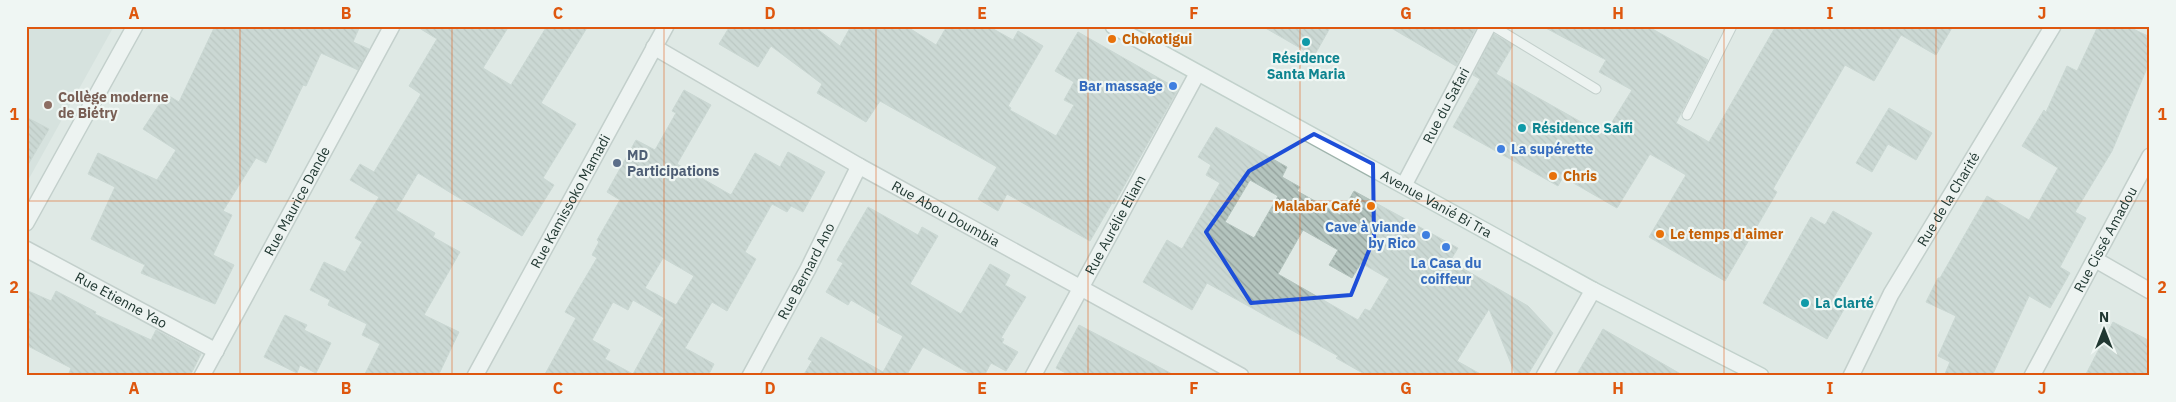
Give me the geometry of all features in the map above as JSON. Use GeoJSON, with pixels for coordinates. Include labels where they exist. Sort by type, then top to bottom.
{"type":"FeatureCollection","features":[{"type":"Feature","properties":{"kind":"street"},"geometry":{"type":"LineString","coordinates":[[26,223],[135,26]]}},
{"type":"Feature","properties":{"kind":"street","name":"Rue Maurice Dande"},"geometry":{"type":"LineString","coordinates":[[202,376],[392,26]]}},
{"type":"Feature","properties":{"kind":"street","name":"Rue Kamissoko Mamadi"},"geometry":{"type":"LineString","coordinates":[[475,376],[666,26]]}},
{"type":"Feature","properties":{"kind":"street","name":"Avenue Vanié Bi Tra"},"geometry":{"type":"LineString","coordinates":[[1113,26],[1197,74],[1404,185],[1593,290],[1761,376]]}},
{"type":"Feature","properties":{"kind":"street","name":"Rue du Safari"},"geometry":{"type":"LineString","coordinates":[[1404,185],[1488,26]]}},
{"type":"Feature","properties":{"kind":"street","name":"Rue de la Charité"},"geometry":{"type":"LineString","coordinates":[[1851,376],[1891,294],[2054,26]]}},
{"type":"Feature","properties":{"kind":"street","name":"Rue Abou Doumbia"},"geometry":{"type":"LineString","coordinates":[[654,47],[859,166],[1241,376]]}},
{"type":"Feature","properties":{"kind":"street","name":"Rue Aurélie Eliam"},"geometry":{"type":"LineString","coordinates":[[1032,376],[1197,74]]}},
{"type":"Feature","properties":{"kind":"street","name":"Rue Cissé Amadou"},"geometry":{"type":"LineString","coordinates":[[2032,376],[2096,260],[2150,156]]}},
{"type":"Feature","properties":{"kind":"street","name":"Rue Bernard Ano"},"geometry":{"type":"LineString","coordinates":[[750,376],[808,269],[859,166]]}},
{"type":"Feature","properties":{"kind":"street","name":"Rue Etienne Yao"},"geometry":{"type":"LineString","coordinates":[[26,249],[216,352]]}},
{"type":"Feature","properties":{"kind":"street"},"geometry":{"type":"LineString","coordinates":[[2096,260],[2150,291]]}},
{"type":"Feature","properties":{"kind":"street"},"geometry":{"type":"LineString","coordinates":[[1544,376],[1593,290]]}},
{"type":"Feature","properties":{"kind":"lane"},"geometry":{"type":"LineString","coordinates":[[1493,26],[1596,89]]}},
{"type":"Feature","properties":{"kind":"lane"},"geometry":{"type":"LineString","coordinates":[[1687,115],[1732,26]]}},
{"type":"Feature","properties":{"kind":"highlighted area"},"geometry":{"type":"Polygon","coordinates":[[[1314,134],[1373,164],[1374,238],[1351,295],[1251,303],[1206,232],[1249,171],[1314,134]]]}},
{"type":"Feature","properties":{"kind":"shaded area","name":"Collège moderne de Biétry"},"geometry":{"type":"Polygon","coordinates":[[[26,26],[114,26],[26,184],[26,26]]]}},
{"type":"Feature","properties":{"kind":"building"},"geometry":{"type":"Polygon","coordinates":[[[215,26],[360,26],[353,42],[369,49],[358,70],[321,53],[306,86],[303,85],[266,163],[256,158],[223,211],[232,215],[213,255],[234,265],[215,304],[141,273],[145,265],[91,239],[115,187],[88,174],[98,153],[157,180],[176,150],[143,129],[166,94],[179,102],[215,26]]]}},
{"type":"Feature","properties":{"kind":"building"},"geometry":{"type":"Polygon","coordinates":[[[416,26],[509,26],[483,68],[511,85],[547,26],[588,26],[541,103],[576,124],[543,178],[554,185],[522,236],[418,173],[396,210],[435,233],[433,237],[460,252],[424,315],[459,332],[438,376],[364,376],[380,344],[362,335],[367,324],[328,305],[330,300],[310,290],[324,262],[345,272],[362,242],[355,238],[379,197],[350,180],[360,164],[374,172],[421,94],[409,86],[437,39],[416,26]]]}},
{"type":"Feature","properties":{"kind":"building"},"geometry":{"type":"Polygon","coordinates":[[[730,26],[813,26],[840,46],[851,26],[906,26],[936,45],[947,26],[988,26],[1013,40],[1018,31],[1043,46],[1008,106],[1011,108],[1010,110],[1056,136],[1074,105],[1064,100],[1074,82],[1055,71],[1078,32],[1178,89],[1114,204],[1112,203],[1090,241],[1007,194],[998,211],[978,199],[997,167],[880,101],[866,122],[817,93],[822,84],[771,46],[758,67],[719,44],[730,26]]]}},
{"type":"Feature","properties":{"kind":"building","name":"Résidence Santa Maria"},"geometry":{"type":"Polygon","coordinates":[[[1262,26],[1331,26],[1314,56],[1262,26]]]}},
{"type":"Feature","properties":{"kind":"building"},"geometry":{"type":"Polygon","coordinates":[[[1388,26],[1477,26],[1456,66],[1388,26]]]}},
{"type":"Feature","properties":{"kind":"building"},"geometry":{"type":"Polygon","coordinates":[[[1542,26],[1647,26],[1708,60],[1676,123],[1709,142],[1776,26],[1953,26],[1936,55],[1901,35],[1874,81],[1845,65],[1773,189],[1777,192],[1725,281],[1649,237],[1686,175],[1650,154],[1617,208],[1563,177],[1558,186],[1453,127],[1480,79],[1473,75],[1494,34],[1513,45],[1496,74],[1604,135],[1632,90],[1599,72],[1606,60],[1542,26]]]}},
{"type":"Feature","properties":{"kind":"building"},"geometry":{"type":"Polygon","coordinates":[[[2098,26],[2127,26],[2150,37],[2150,61],[2112,151],[2075,212],[2086,218],[2060,267],[2070,273],[2050,308],[2029,296],[1992,376],[1944,376],[1950,362],[1938,356],[1956,316],[1926,302],[1938,278],[1940,278],[1987,196],[2029,220],[2058,168],[2022,146],[2044,110],[2046,112],[2067,66],[2077,71],[2098,26]]]}},
{"type":"Feature","properties":{"kind":"building"},"geometry":{"type":"Polygon","coordinates":[[[684,90],[711,105],[677,164],[731,195],[755,153],[780,167],[788,152],[825,172],[803,212],[791,206],[787,212],[772,204],[745,252],[756,259],[727,311],[712,302],[685,348],[714,364],[708,376],[544,376],[576,318],[565,312],[597,258],[592,255],[599,242],[597,240],[620,200],[607,192],[636,140],[655,150],[676,113],[672,111],[684,90]],[[663,258],[645,288],[676,305],[694,276],[663,258]],[[633,300],[628,310],[613,302],[592,340],[610,350],[605,359],[633,374],[664,318],[633,300]]]}},
{"type":"Feature","properties":{"kind":"building"},"geometry":{"type":"Polygon","coordinates":[[[1889,108],[1932,133],[1916,160],[1888,144],[1872,172],[1856,163],[1889,108]]]}},
{"type":"Feature","properties":{"kind":"building"},"geometry":{"type":"Polygon","coordinates":[[[26,117],[49,129],[26,168],[26,117]]]}},
{"type":"Feature","properties":{"kind":"building"},"geometry":{"type":"Polygon","coordinates":[[[1216,127],[1287,167],[1282,177],[1300,187],[1297,191],[1340,215],[1354,191],[1458,248],[1450,261],[1528,306],[1553,333],[1527,376],[1516,376],[1489,309],[1457,361],[1484,376],[1368,376],[1336,358],[1338,356],[1207,283],[1192,310],[1143,282],[1167,240],[1182,249],[1220,183],[1206,175],[1211,165],[1198,157],[1216,127]],[[1250,180],[1225,222],[1254,238],[1278,196],[1250,180]],[[1303,230],[1278,274],[1358,320],[1365,309],[1370,311],[1389,279],[1361,263],[1352,278],[1329,265],[1338,250],[1303,230]]]}},
{"type":"Feature","properties":{"kind":"building"},"geometry":{"type":"Polygon","coordinates":[[[868,207],[918,235],[922,227],[938,236],[910,284],[961,314],[990,264],[1010,275],[1005,285],[1026,297],[1001,338],[1004,339],[1002,343],[1018,352],[1006,371],[991,363],[984,376],[974,376],[923,347],[906,376],[803,376],[812,361],[808,359],[821,337],[883,372],[903,336],[877,322],[880,317],[851,300],[848,305],[826,292],[843,263],[837,260],[868,207]]]}},
{"type":"Feature","properties":{"kind":"building"},"geometry":{"type":"Polygon","coordinates":[[[1833,211],[1872,233],[1834,297],[1847,304],[1827,339],[1763,303],[1811,217],[1825,225],[1833,211]]]}},
{"type":"Feature","properties":{"kind":"building"},"geometry":{"type":"Polygon","coordinates":[[[26,290],[51,301],[56,291],[96,312],[95,314],[151,340],[156,330],[201,354],[190,376],[68,376],[71,368],[26,345],[26,290]]]}},
{"type":"Feature","properties":{"kind":"building"},"geometry":{"type":"Polygon","coordinates":[[[285,315],[307,325],[304,330],[331,343],[316,373],[300,365],[297,373],[264,357],[285,315]]]}},
{"type":"Feature","properties":{"kind":"building"},"geometry":{"type":"Polygon","coordinates":[[[2113,322],[2150,341],[2150,376],[2085,376],[2113,322]]]}},
{"type":"Feature","properties":{"kind":"building"},"geometry":{"type":"Polygon","coordinates":[[[1079,325],[1176,376],[1072,376],[1056,368],[1079,325]]]}},
{"type":"Feature","properties":{"kind":"building"},"geometry":{"type":"Polygon","coordinates":[[[1603,329],[1684,376],[1576,376],[1603,329]]]}},
{"type":"Feature","properties":{"kind":"place","name":"Chokotigui"},"geometry":{"type":"Point","coordinates":[1112,39]}},
{"type":"Feature","properties":{"kind":"place","name":"Résidence Santa Maria"},"geometry":{"type":"Point","coordinates":[1306,42]}},
{"type":"Feature","properties":{"kind":"place","name":"Bar massage"},"geometry":{"type":"Point","coordinates":[1173,86]}},
{"type":"Feature","properties":{"kind":"place","name":"Collège moderne de Biétry"},"geometry":{"type":"Point","coordinates":[48,105]}},
{"type":"Feature","properties":{"kind":"place","name":"Résidence Saifi"},"geometry":{"type":"Point","coordinates":[1522,128]}},
{"type":"Feature","properties":{"kind":"place","name":"La supérette"},"geometry":{"type":"Point","coordinates":[1501,149]}},
{"type":"Feature","properties":{"kind":"place","name":"MD Participations"},"geometry":{"type":"Point","coordinates":[617,163]}},
{"type":"Feature","properties":{"kind":"place","name":"Chris"},"geometry":{"type":"Point","coordinates":[1553,176]}},
{"type":"Feature","properties":{"kind":"place","name":"Malabar Café"},"geometry":{"type":"Point","coordinates":[1371,206]}},
{"type":"Feature","properties":{"kind":"place","name":"Le temps d'aimer"},"geometry":{"type":"Point","coordinates":[1660,234]}},
{"type":"Feature","properties":{"kind":"place","name":"Cave à viande by Rico"},"geometry":{"type":"Point","coordinates":[1426,235]}},
{"type":"Feature","properties":{"kind":"place","name":"La Casa du coiffeur"},"geometry":{"type":"Point","coordinates":[1446,247]}},
{"type":"Feature","properties":{"kind":"place","name":"La Clarté"},"geometry":{"type":"Point","coordinates":[1805,303]}}]}
